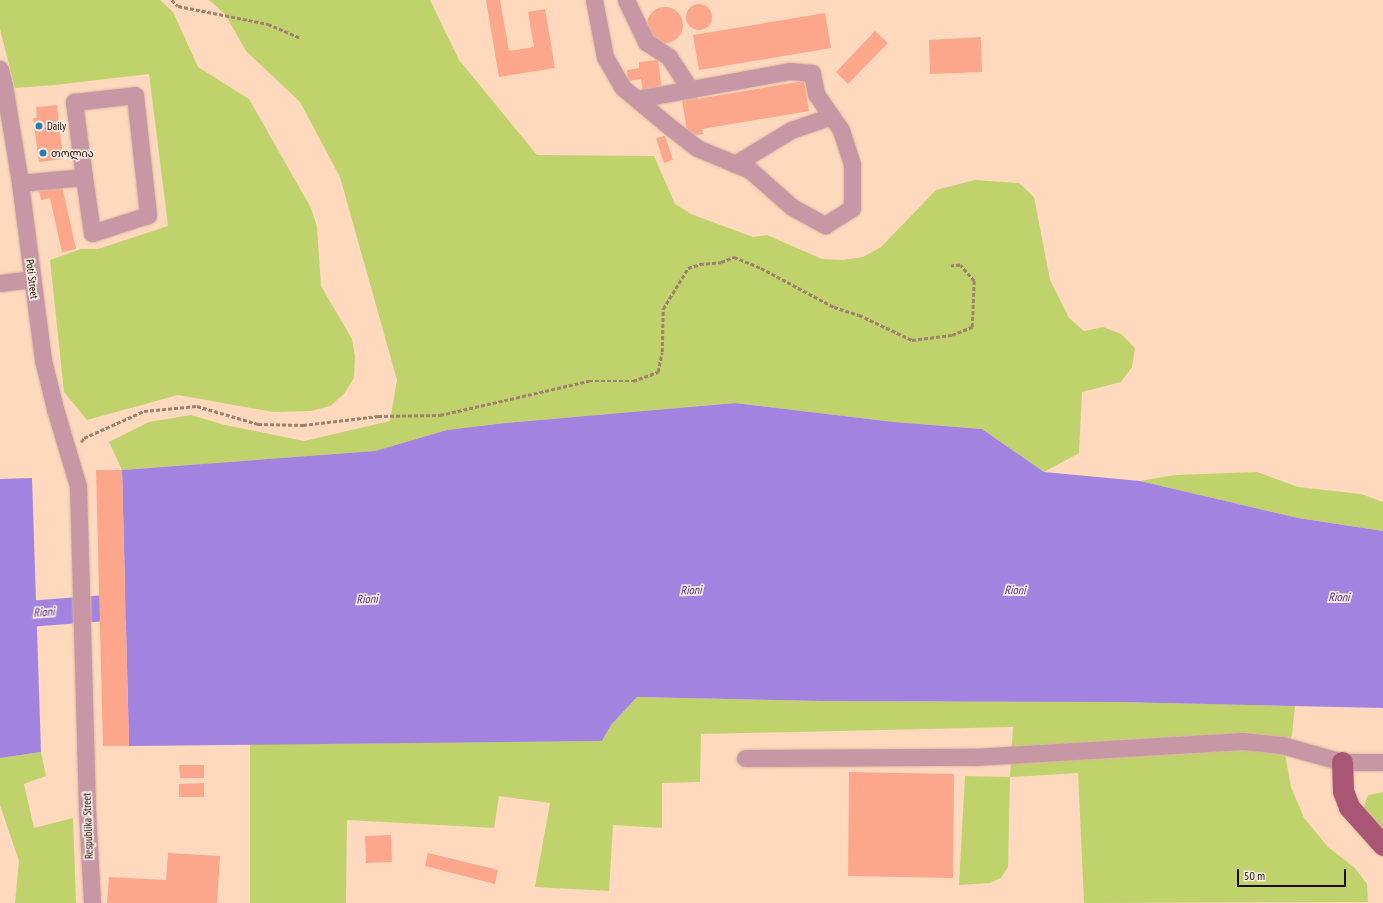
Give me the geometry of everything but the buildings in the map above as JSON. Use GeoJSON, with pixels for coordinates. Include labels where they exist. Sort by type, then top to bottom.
{"type":"FeatureCollection","features":[{"type":"Feature","properties":{"kind":"main road"},"geometry":{"type":"LineString","coordinates":[[1342,762],[1343,791],[1349,807],[1383,844]]}},
{"type":"Feature","properties":{"kind":"street"},"geometry":{"type":"LineString","coordinates":[[594,0],[605,57],[622,87],[697,148],[750,170],[792,207],[825,225],[852,208],[852,164],[841,130],[816,94],[812,73],[790,71],[637,99]]}},
{"type":"Feature","properties":{"kind":"street"},"geometry":{"type":"LineString","coordinates":[[626,0],[646,42],[669,57],[690,89]]}},
{"type":"Feature","properties":{"kind":"street","name":"Poti Street"},"geometry":{"type":"LineString","coordinates":[[1,80],[20,184],[43,360],[78,486]]}},
{"type":"Feature","properties":{"kind":"street"},"geometry":{"type":"LineString","coordinates":[[135,94],[148,215],[92,233],[84,178],[74,102],[135,94]]}},
{"type":"Feature","properties":{"kind":"street"},"geometry":{"type":"LineString","coordinates":[[735,164],[791,130],[832,116]]}},
{"type":"Feature","properties":{"kind":"street"},"geometry":{"type":"LineString","coordinates":[[20,184],[84,178]]}},
{"type":"Feature","properties":{"kind":"street"},"geometry":{"type":"LineString","coordinates":[[0,283],[32,279]]}},
{"type":"Feature","properties":{"kind":"street","name":"Respublika Street"},"geometry":{"type":"LineString","coordinates":[[78,486],[85,749],[92,903]]}},
{"type":"Feature","properties":{"kind":"street"},"geometry":{"type":"LineString","coordinates":[[745,758],[974,757],[1243,741],[1282,745],[1342,762],[1383,762]]}},
{"type":"Feature","properties":{"kind":"path"},"geometry":{"type":"LineString","coordinates":[[172,0],[178,6],[268,24],[299,37]]}},
{"type":"Feature","properties":{"kind":"path"},"geometry":{"type":"LineString","coordinates":[[69,457],[84,438],[144,411],[197,406],[258,424],[303,425],[341,422],[378,416],[440,414],[589,381],[633,381],[658,372],[662,352],[662,309],[688,268],[734,257],[761,268],[834,307],[859,315],[912,340],[952,335],[972,327],[974,281],[960,265],[951,266]]}},
{"type":"Feature","properties":{"kind":"green space"},"geometry":{"type":"Polygon","coordinates":[[[0,0],[160,0],[173,12],[198,67],[249,99],[311,208],[317,227],[321,286],[352,339],[355,357],[354,378],[344,394],[330,406],[311,411],[273,412],[178,395],[87,420],[64,392],[50,260],[81,249],[98,249],[168,226],[149,74],[15,88],[0,29],[0,0]]]}},
{"type":"Feature","properties":{"kind":"green space"},"geometry":{"type":"Polygon","coordinates":[[[209,0],[430,0],[459,60],[537,155],[654,156],[675,204],[691,214],[753,237],[767,235],[822,259],[843,260],[863,257],[881,247],[936,190],[975,180],[1019,183],[1034,197],[1050,280],[1069,318],[1084,331],[1103,327],[1121,334],[1135,348],[1132,367],[1121,382],[1082,392],[1079,453],[1044,472],[982,429],[894,422],[735,403],[505,423],[447,430],[375,451],[122,470],[109,442],[149,422],[191,415],[225,425],[304,441],[390,421],[397,380],[340,177],[300,102],[246,51],[225,14],[209,0]]]}},
{"type":"Feature","properties":{"kind":"green space"},"geometry":{"type":"Polygon","coordinates":[[[1257,472],[1298,487],[1361,494],[1383,502],[1383,531],[1298,518],[1140,481],[1175,475],[1257,472]]]}},
{"type":"Feature","properties":{"kind":"green space"},"geometry":{"type":"Polygon","coordinates":[[[637,697],[822,701],[1118,702],[1295,706],[1292,735],[1285,754],[1291,787],[1304,818],[1328,847],[1355,868],[1367,884],[1368,902],[1084,903],[1078,773],[1010,777],[1013,727],[701,734],[700,782],[662,783],[662,828],[613,825],[609,891],[535,887],[550,803],[499,796],[494,828],[347,820],[346,903],[250,903],[250,744],[602,741],[611,725],[637,697]]]}},
{"type":"Feature","properties":{"kind":"green space"},"geometry":{"type":"Polygon","coordinates":[[[41,752],[46,776],[24,784],[34,828],[73,818],[76,903],[15,903],[19,861],[0,805],[0,758],[41,752]]]}},
{"type":"Feature","properties":{"kind":"green space"},"geometry":{"type":"Polygon","coordinates":[[[965,776],[1010,777],[1008,867],[1001,878],[990,883],[959,885],[965,776]]]}},
{"type":"Feature","properties":{"kind":"green space"},"geometry":{"type":"Polygon","coordinates":[[[1383,792],[1383,835],[1367,818],[1364,806],[1368,795],[1383,792]]]}},
{"type":"Feature","properties":{"kind":"water"},"geometry":{"type":"Polygon","coordinates":[[[735,403],[894,422],[982,429],[1044,472],[1140,481],[1298,518],[1383,531],[1383,708],[1118,702],[822,701],[637,697],[611,725],[602,741],[129,746],[122,470],[375,451],[447,430],[505,423],[735,403]]]}},
{"type":"Feature","properties":{"kind":"water"},"geometry":{"type":"Polygon","coordinates":[[[32,478],[41,752],[0,758],[0,479],[32,478]]]}},
{"type":"Feature","properties":{"kind":"waterway","name":"Rioni"},"geometry":{"type":"LineString","coordinates":[[0,616],[134,606]]}},
{"type":"Feature","properties":{"kind":"place","name":"Daily"},"geometry":{"type":"Point","coordinates":[39,126]}},
{"type":"Feature","properties":{"kind":"place","name":"თოლია"},"geometry":{"type":"Point","coordinates":[43,153]}}]}
